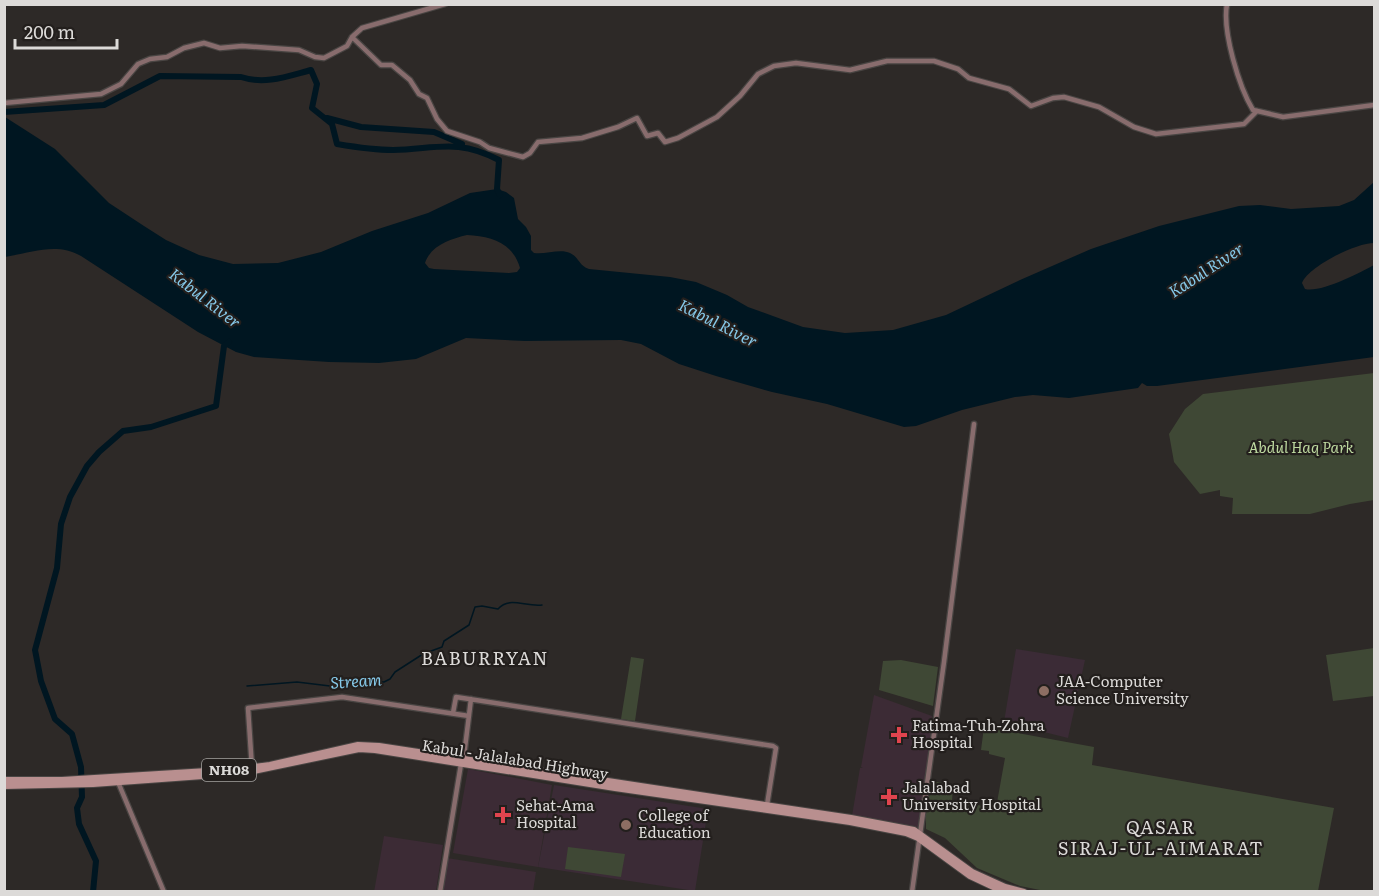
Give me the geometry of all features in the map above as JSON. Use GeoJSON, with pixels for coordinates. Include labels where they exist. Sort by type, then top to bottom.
{"type":"FeatureCollection","features":[{"type":"Feature","properties":{"kind":"highway","name":"Kabul - Jalalabad Highway"},"geometry":{"type":"LineString","coordinates":[[4,786],[252,768],[364,744],[462,761],[907,828],[972,872],[996,884],[1024,891]]}},
{"type":"Feature","properties":{"kind":"highway","name":"Kabul - Jalalabad Highway"},"geometry":{"type":"LineString","coordinates":[[117,779],[244,773],[359,749],[462,761]]}},
{"type":"Feature","properties":{"kind":"highway","name":"NH08"},"geometry":{"type":"LineString","coordinates":[[4,780],[20,779],[62,783]]}},
{"type":"Feature","properties":{"kind":"highway","name":"Kabul - Jalalabad Highway"},"geometry":{"type":"LineString","coordinates":[[919,836],[970,876],[1004,891]]}},
{"type":"Feature","properties":{"kind":"street"},"geometry":{"type":"LineString","coordinates":[[4,103],[101,94],[121,84],[138,64],[150,59],[167,57],[184,48],[204,43],[220,48],[242,46],[299,50],[324,58],[347,46],[352,37],[362,28],[445,4]]}},
{"type":"Feature","properties":{"kind":"street"},"geometry":{"type":"LineString","coordinates":[[1227,4],[1224,17],[1233,55],[1253,110],[1283,117],[1374,105]]}},
{"type":"Feature","properties":{"kind":"street"},"geometry":{"type":"LineString","coordinates":[[352,37],[381,64],[392,65],[410,80],[418,94],[427,98],[437,119],[447,131],[480,142],[489,148],[523,157],[530,153],[538,142],[582,138],[638,118],[647,136],[658,133],[664,142],[678,138],[717,117],[740,96],[758,74],[774,66],[796,63],[850,70],[888,61],[934,61],[958,69],[969,78],[1009,89],[1031,106],[1053,98],[1064,97],[1099,107],[1134,127],[1156,134],[1245,124],[1257,111]]}},
{"type":"Feature","properties":{"kind":"street"},"geometry":{"type":"LineString","coordinates":[[912,891],[974,424]]}},
{"type":"Feature","properties":{"kind":"street"},"geometry":{"type":"LineString","coordinates":[[252,768],[248,708],[342,697],[469,716]]}},
{"type":"Feature","properties":{"kind":"street"},"geometry":{"type":"LineString","coordinates":[[453,713],[456,697],[773,746],[776,748],[767,808]]}},
{"type":"Feature","properties":{"kind":"street"},"geometry":{"type":"LineString","coordinates":[[440,891],[471,699]]}},
{"type":"Feature","properties":{"kind":"street"},"geometry":{"type":"LineString","coordinates":[[117,779],[164,891]]}},
{"type":"Feature","properties":{"kind":"shaded area","name":"JAA-Computer Science University"},"geometry":{"type":"Polygon","coordinates":[[[1016,649],[1085,660],[1068,738],[1004,722],[1016,649]]]}},
{"type":"Feature","properties":{"kind":"shaded area"},"geometry":{"type":"Polygon","coordinates":[[[874,695],[932,716],[919,830],[852,816],[860,768],[863,768],[861,767],[874,695]]]}},
{"type":"Feature","properties":{"kind":"shaded area","name":"Sehat-Ama Hospital"},"geometry":{"type":"Polygon","coordinates":[[[468,769],[552,785],[538,867],[453,853],[468,769]]]}},
{"type":"Feature","properties":{"kind":"shaded area","name":"College of Education"},"geometry":{"type":"Polygon","coordinates":[[[554,785],[708,809],[695,891],[538,867],[554,785]]]}},
{"type":"Feature","properties":{"kind":"shaded area"},"geometry":{"type":"Polygon","coordinates":[[[384,836],[443,845],[436,891],[374,892],[384,836]]]}},
{"type":"Feature","properties":{"kind":"shaded area"},"geometry":{"type":"Polygon","coordinates":[[[447,858],[536,872],[533,891],[441,892],[447,858]]]}},
{"type":"Feature","properties":{"kind":"green space","name":"Abdul Haq Park"},"geometry":{"type":"Polygon","coordinates":[[[1374,373],[1374,500],[1310,514],[1232,514],[1233,498],[1220,496],[1220,490],[1200,494],[1174,462],[1169,434],[1185,409],[1203,394],[1374,373]]]}},
{"type":"Feature","properties":{"kind":"green space"},"geometry":{"type":"Polygon","coordinates":[[[1374,648],[1374,696],[1333,701],[1326,655],[1374,648]]]}},
{"type":"Feature","properties":{"kind":"green space"},"geometry":{"type":"Polygon","coordinates":[[[631,657],[644,659],[635,721],[621,719],[631,657]]]}},
{"type":"Feature","properties":{"kind":"green space"},"geometry":{"type":"Polygon","coordinates":[[[901,660],[938,667],[933,706],[879,690],[883,661],[901,660]]]}},
{"type":"Feature","properties":{"kind":"green space"},"geometry":{"type":"Polygon","coordinates":[[[984,727],[1094,747],[1092,765],[1334,808],[1318,891],[1045,891],[1020,886],[977,868],[945,838],[926,829],[926,814],[932,781],[953,785],[952,801],[996,808],[1005,758],[981,750],[984,727]]]}},
{"type":"Feature","properties":{"kind":"green space"},"geometry":{"type":"Polygon","coordinates":[[[568,847],[625,854],[621,877],[565,869],[568,847]]]}},
{"type":"Feature","properties":{"kind":"water","name":"Kabul River"},"geometry":{"type":"Polygon","coordinates":[[[5,117],[55,149],[109,203],[144,226],[166,240],[199,255],[233,264],[278,263],[321,252],[372,231],[428,213],[470,193],[497,189],[514,198],[518,219],[531,236],[531,250],[534,253],[566,252],[589,269],[670,277],[696,282],[748,307],[803,327],[845,333],[893,330],[946,315],[1091,249],[1159,226],[1239,206],[1260,205],[1291,209],[1339,206],[1354,200],[1374,182],[1374,243],[1345,251],[1323,263],[1306,276],[1302,283],[1305,289],[1320,288],[1340,282],[1374,265],[1374,357],[1157,386],[1147,386],[1142,383],[1138,388],[1069,398],[1033,395],[1015,397],[962,410],[916,426],[904,427],[827,404],[772,392],[716,376],[679,364],[641,344],[621,340],[525,341],[466,338],[416,359],[379,363],[254,357],[236,352],[198,332],[72,252],[53,249],[5,257],[5,117]],[[467,235],[437,247],[425,263],[429,268],[434,269],[509,273],[517,272],[520,268],[512,252],[500,242],[467,235]]]}},
{"type":"Feature","properties":{"kind":"waterway"},"geometry":{"type":"LineString","coordinates":[[4,112],[104,105],[160,76],[241,77],[268,80],[311,70],[317,84],[312,108],[332,124],[337,144],[386,150],[446,146],[484,153],[499,160],[497,189],[500,195]]}},
{"type":"Feature","properties":{"kind":"waterway"},"geometry":{"type":"LineString","coordinates":[[327,118],[361,127],[434,132],[462,144]]}},
{"type":"Feature","properties":{"kind":"waterway"},"geometry":{"type":"LineString","coordinates":[[93,892],[96,861],[79,824],[77,808],[82,797],[81,767],[72,734],[55,719],[41,681],[35,650],[57,568],[61,524],[70,497],[87,466],[123,431],[151,427],[216,406],[224,346],[229,342]]}},
{"type":"Feature","properties":{"kind":"waterway","name":"Stream"},"geometry":{"type":"LineString","coordinates":[[247,686],[297,682],[330,686],[363,680],[384,682],[423,654],[442,647],[444,641],[469,625],[475,607],[498,609],[507,603],[542,605]]}},
{"type":"Feature","properties":{"kind":"place","name":"JAA-Computer Science University"},"geometry":{"type":"Point","coordinates":[1044,691]}},
{"type":"Feature","properties":{"kind":"place","name":"Fatima-Tuh-Zohra Hospital"},"geometry":{"type":"Point","coordinates":[899,735]}},
{"type":"Feature","properties":{"kind":"place","name":"Jalalabad University Hospital"},"geometry":{"type":"Point","coordinates":[889,797]}},
{"type":"Feature","properties":{"kind":"place","name":"Sehat-Ama Hospital"},"geometry":{"type":"Point","coordinates":[503,815]}},
{"type":"Feature","properties":{"kind":"place","name":"College of Education"},"geometry":{"type":"Point","coordinates":[626,825]}},
{"type":"Feature","properties":{"kind":"district","name":"BABURRYAN"},"geometry":{"type":"Point","coordinates":[485,659]}},
{"type":"Feature","properties":{"kind":"district","name":"QASAR SIRAJ-UL-AIMARAT"},"geometry":{"type":"Point","coordinates":[1161,838]}}]}
